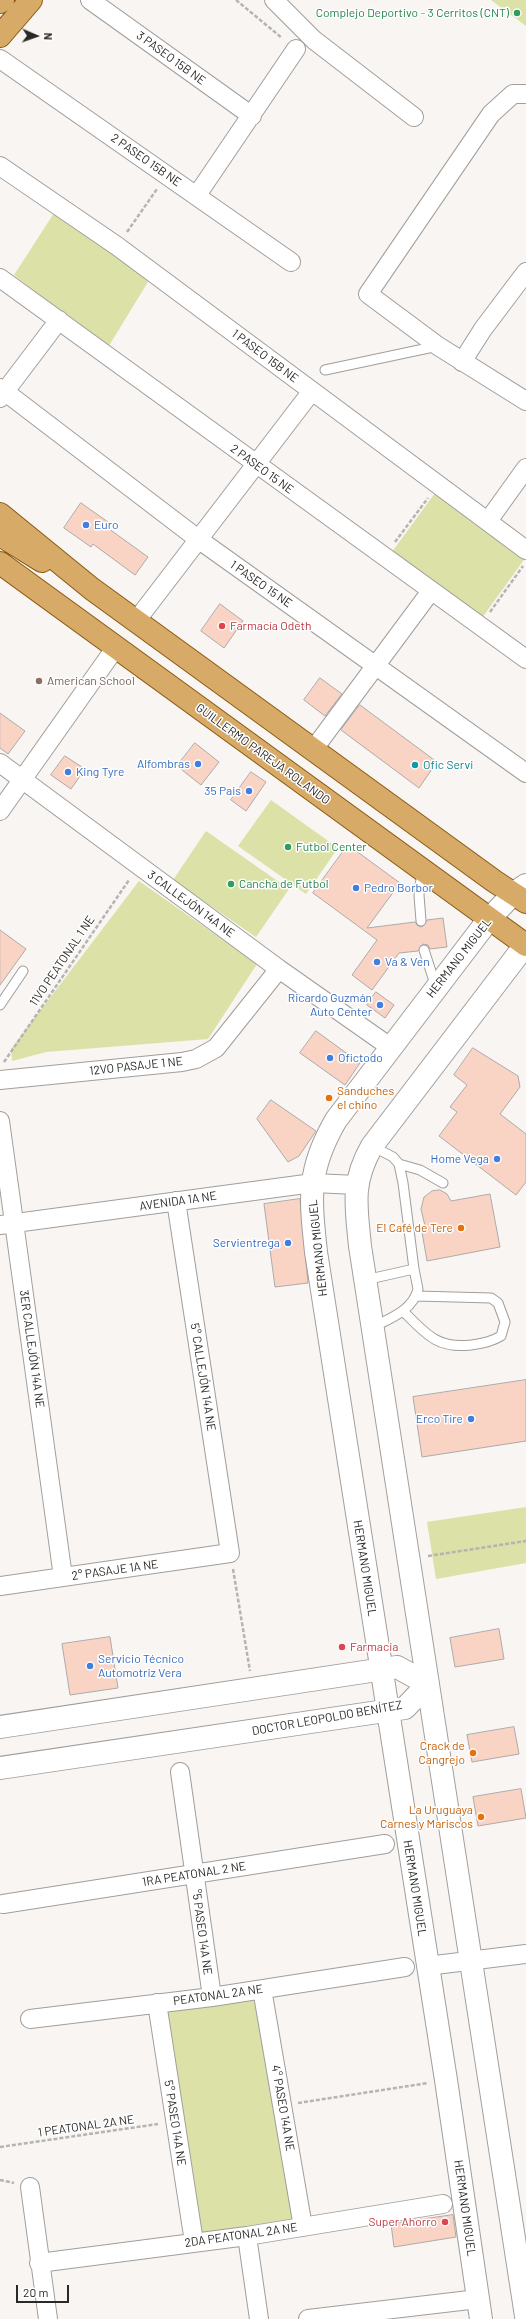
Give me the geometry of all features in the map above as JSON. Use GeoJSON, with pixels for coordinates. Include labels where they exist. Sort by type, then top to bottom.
{"type":"FeatureCollection","features":[{"type":"Feature","properties":{"kind":"main road"},"geometry":{"type":"LineString","coordinates":[[0,36],[31,0]]}},
{"type":"Feature","properties":{"kind":"main road"},"geometry":{"type":"LineString","coordinates":[[0,514],[92,589],[313,750],[494,881],[522,893]]}},
{"type":"Feature","properties":{"kind":"main road"},"geometry":{"type":"LineString","coordinates":[[0,535],[92,589]]}},
{"type":"Feature","properties":{"kind":"main road","name":"GUILLERMO PAREJA ROLANDO"},"geometry":{"type":"LineString","coordinates":[[0,563],[422,871],[526,945]]}},
{"type":"Feature","properties":{"kind":"main road"},"geometry":{"type":"LineString","coordinates":[[0,578],[72,616]]}},
{"type":"Feature","properties":{"kind":"street","name":"3 PASEO 15B NE"},"geometry":{"type":"LineString","coordinates":[[90,0],[252,116]]}},
{"type":"Feature","properties":{"kind":"street"},"geometry":{"type":"LineString","coordinates":[[274,0],[314,40],[414,117]]}},
{"type":"Feature","properties":{"kind":"street"},"geometry":{"type":"LineString","coordinates":[[197,195],[296,49]]}},
{"type":"Feature","properties":{"kind":"street","name":"2 PASEO 15B NE"},"geometry":{"type":"LineString","coordinates":[[0,59],[168,174],[291,262]]}},
{"type":"Feature","properties":{"kind":"street"},"geometry":{"type":"LineString","coordinates":[[526,94],[513,94],[491,114],[368,294],[438,346],[526,401]]}},
{"type":"Feature","properties":{"kind":"street","name":"1 PASEO 15B NE"},"geometry":{"type":"LineString","coordinates":[[0,166],[117,246],[314,388],[437,484],[526,550]]}},
{"type":"Feature","properties":{"kind":"street"},"geometry":{"type":"LineString","coordinates":[[462,362],[483,329],[526,272]]}},
{"type":"Feature","properties":{"kind":"street","name":"2 PASEO 15 NE"},"geometry":{"type":"LineString","coordinates":[[0,278],[526,659]]}},
{"type":"Feature","properties":{"kind":"street"},"geometry":{"type":"LineString","coordinates":[[2,392],[59,320]]}},
{"type":"Feature","properties":{"kind":"street"},"geometry":{"type":"LineString","coordinates":[[136,621],[314,388]]}},
{"type":"Feature","properties":{"kind":"street","name":"1 PASEO 15 NE"},"geometry":{"type":"LineString","coordinates":[[2,392],[198,539],[526,773]]}},
{"type":"Feature","properties":{"kind":"street"},"geometry":{"type":"LineString","coordinates":[[488,521],[526,468]]}},
{"type":"Feature","properties":{"kind":"street"},"geometry":{"type":"LineString","coordinates":[[313,750],[431,590]]}},
{"type":"Feature","properties":{"kind":"street"},"geometry":{"type":"LineString","coordinates":[[0,811],[116,647]]}},
{"type":"Feature","properties":{"kind":"street","name":"3 CALLEJÓN 14A NE"},"geometry":{"type":"LineString","coordinates":[[0,764],[279,969],[383,1042]]}},
{"type":"Feature","properties":{"kind":"street","name":"HERMANO MIGUEL"},"geometry":{"type":"LineString","coordinates":[[480,2309],[446,2080],[316,1252],[312,1204],[313,1183],[320,1150],[336,1120],[436,986],[490,919],[522,893]]}},
{"type":"Feature","properties":{"kind":"street"},"geometry":{"type":"LineString","coordinates":[[526,945],[372,1146],[361,1167],[357,1185],[357,1217],[372,1327],[526,2316]]}},
{"type":"Feature","properties":{"kind":"street","name":"12VO PASAJE 1 NE"},"geometry":{"type":"LineString","coordinates":[[0,1080],[182,1062],[196,1059],[216,1048],[279,969]]}},
{"type":"Feature","properties":{"kind":"street","name":"3ER CALLEJÓN 14A NE"},"geometry":{"type":"LineString","coordinates":[[0,1121],[8,1224],[63,1577]]}},
{"type":"Feature","properties":{"kind":"street","name":"AVENIDA 1A NE"},"geometry":{"type":"LineString","coordinates":[[8,1224],[313,1183],[357,1185]]}},
{"type":"Feature","properties":{"kind":"street","name":"5° CALLEJÓN 14A NE"},"geometry":{"type":"LineString","coordinates":[[176,1201],[230,1553]]}},
{"type":"Feature","properties":{"kind":"street","name":"2° PASAJE 1A NE"},"geometry":{"type":"LineString","coordinates":[[0,1586],[230,1553]]}},
{"type":"Feature","properties":{"kind":"street"},"geometry":{"type":"LineString","coordinates":[[0,1727],[397,1667],[428,1684]]}},
{"type":"Feature","properties":{"kind":"street","name":"DOCTOR LEOPOLDO BENÍTEZ"},"geometry":{"type":"LineString","coordinates":[[0,1768],[405,1708],[428,1684]]}},
{"type":"Feature","properties":{"kind":"street","name":"°5 PASEO 14A NE"},"geometry":{"type":"LineString","coordinates":[[180,1772],[212,1997]]}},
{"type":"Feature","properties":{"kind":"street","name":"1RA PEATONAL 2 NE"},"geometry":{"type":"LineString","coordinates":[[3,1904],[385,1844]]}},
{"type":"Feature","properties":{"kind":"street"},"geometry":{"type":"LineString","coordinates":[[427,1966],[526,1954]]}},
{"type":"Feature","properties":{"kind":"street","name":"PEATONAL 2A NE"},"geometry":{"type":"LineString","coordinates":[[30,2019],[212,1997],[405,1968]]}},
{"type":"Feature","properties":{"kind":"street","name":"4° PASEO 14A NE"},"geometry":{"type":"LineString","coordinates":[[262,1989],[303,2227]]}},
{"type":"Feature","properties":{"kind":"street","name":"5° PASEO 14A NE"},"geometry":{"type":"LineString","coordinates":[[157,2004],[174,2122],[194,2242]]}},
{"type":"Feature","properties":{"kind":"street"},"geometry":{"type":"LineString","coordinates":[[30,2186],[39,2263],[48,2319]]}},
{"type":"Feature","properties":{"kind":"street","name":"2DA PEATONAL 2A NE"},"geometry":{"type":"LineString","coordinates":[[39,2263],[247,2236],[443,2204]]}},
{"type":"Feature","properties":{"kind":"street"},"geometry":{"type":"LineString","coordinates":[[247,2236],[259,2319]]}},
{"type":"Feature","properties":{"kind":"street"},"geometry":{"type":"LineString","coordinates":[[308,2319],[480,2309]]}},
{"type":"Feature","properties":{"kind":"lane"},"geometry":{"type":"LineString","coordinates":[[326,370],[438,346]]}},
{"type":"Feature","properties":{"kind":"lane"},"geometry":{"type":"LineString","coordinates":[[421,921],[419,895],[422,871]]}},
{"type":"Feature","properties":{"kind":"lane"},"geometry":{"type":"LineString","coordinates":[[424,950],[436,986]]}},
{"type":"Feature","properties":{"kind":"lane"},"geometry":{"type":"LineString","coordinates":[[0,1005],[24,971]]}},
{"type":"Feature","properties":{"kind":"lane"},"geometry":{"type":"LineString","coordinates":[[372,1146],[393,1157],[398,1164],[403,1183],[418,1289],[417,1296],[403,1311],[372,1327]]}},
{"type":"Feature","properties":{"kind":"lane"},"geometry":{"type":"LineString","coordinates":[[398,1164],[414,1168],[443,1183]]}},
{"type":"Feature","properties":{"kind":"lane"},"geometry":{"type":"LineString","coordinates":[[365,1280],[414,1269]]}},
{"type":"Feature","properties":{"kind":"lane"},"geometry":{"type":"LineString","coordinates":[[403,1311],[425,1334],[439,1343],[457,1347],[492,1342],[501,1336],[505,1322],[498,1302],[491,1298],[417,1296]]}},
{"type":"Feature","properties":{"kind":"path"},"geometry":{"type":"LineString","coordinates":[[236,0],[296,49]]}},
{"type":"Feature","properties":{"kind":"path"},"geometry":{"type":"LineString","coordinates":[[117,246],[168,174]]}},
{"type":"Feature","properties":{"kind":"path"},"geometry":{"type":"LineString","coordinates":[[385,557],[437,484]]}},
{"type":"Feature","properties":{"kind":"path"},"geometry":{"type":"LineString","coordinates":[[480,626],[526,563]]}},
{"type":"Feature","properties":{"kind":"path","name":"11VO PEATONAL 1 NE"},"geometry":{"type":"LineString","coordinates":[[0,1067],[138,865]]}},
{"type":"Feature","properties":{"kind":"path"},"geometry":{"type":"LineString","coordinates":[[408,1559],[526,1541]]}},
{"type":"Feature","properties":{"kind":"path"},"geometry":{"type":"LineString","coordinates":[[230,1553],[253,1689]]}},
{"type":"Feature","properties":{"kind":"path"},"geometry":{"type":"LineString","coordinates":[[282,2106],[446,2080]]}},
{"type":"Feature","properties":{"kind":"path","name":"1 PEATONAL 2A NE"},"geometry":{"type":"LineString","coordinates":[[0,2147],[174,2122]]}},
{"type":"Feature","properties":{"kind":"green space","name":"Complejo Deportivo - 3 Cerritos (CNT)"},"geometry":{"type":"Polygon","coordinates":[[[491,0],[526,0],[526,26],[491,0]]]}},
{"type":"Feature","properties":{"kind":"green space"},"geometry":{"type":"Polygon","coordinates":[[[56,210],[151,277],[107,349],[14,275],[56,210]]]}},
{"type":"Feature","properties":{"kind":"green space"},"geometry":{"type":"Polygon","coordinates":[[[438,489],[526,557],[479,622],[389,556],[438,489]]]}},
{"type":"Feature","properties":{"kind":"green space","name":"Futbol Center"},"geometry":{"type":"Polygon","coordinates":[[[271,800],[338,848],[306,894],[238,846],[271,800]]]}},
{"type":"Feature","properties":{"kind":"green space","name":"Cancha de Futbol"},"geometry":{"type":"Polygon","coordinates":[[[206,831],[289,889],[256,937],[173,880],[206,831]]]}},
{"type":"Feature","properties":{"kind":"green space"},"geometry":{"type":"Polygon","coordinates":[[[139,881],[257,964],[208,1039],[46,1052],[12,1061],[11,1049],[139,881]]]}},
{"type":"Feature","properties":{"kind":"green space"},"geometry":{"type":"Polygon","coordinates":[[[526,1507],[526,1563],[436,1579],[427,1522],[526,1507]]]}},
{"type":"Feature","properties":{"kind":"green space"},"geometry":{"type":"Polygon","coordinates":[[[264,1990],[302,2219],[200,2233],[165,2011],[264,1990]]]}},
{"type":"Feature","properties":{"kind":"building"},"geometry":{"type":"Polygon","coordinates":[[[81,503],[108,522],[105,526],[148,557],[135,575],[93,544],[91,547],[64,528],[81,503]]]}},
{"type":"Feature","properties":{"kind":"building","name":"Farmacía Odeth"},"geometry":{"type":"Polygon","coordinates":[[[220,604],[243,621],[224,648],[201,631],[220,604]]]}},
{"type":"Feature","properties":{"kind":"building"},"geometry":{"type":"Polygon","coordinates":[[[320,678],[342,694],[325,716],[304,700],[320,678]]]}},
{"type":"Feature","properties":{"kind":"building"},"geometry":{"type":"Polygon","coordinates":[[[360,705],[437,762],[419,788],[341,730],[360,705]]]}},
{"type":"Feature","properties":{"kind":"building"},"geometry":{"type":"Polygon","coordinates":[[[0,713],[25,731],[8,754],[0,748],[0,713]]]}},
{"type":"Feature","properties":{"kind":"building","name":"Alfombras"},"geometry":{"type":"Polygon","coordinates":[[[195,743],[219,762],[201,785],[177,766],[195,743]]]}},
{"type":"Feature","properties":{"kind":"building","name":"King Tyre"},"geometry":{"type":"Polygon","coordinates":[[[65,756],[85,769],[71,789],[51,775],[65,756]]]}},
{"type":"Feature","properties":{"kind":"building","name":"35 Pais"},"geometry":{"type":"Polygon","coordinates":[[[251,772],[266,782],[246,811],[231,800],[251,772]]]}},
{"type":"Feature","properties":{"kind":"building"},"geometry":{"type":"Polygon","coordinates":[[[348,845],[400,883],[367,928],[415,922],[418,926],[422,927],[427,920],[443,918],[447,947],[430,949],[428,945],[423,944],[418,951],[399,953],[372,990],[352,975],[377,940],[313,893],[348,845]]]}},
{"type":"Feature","properties":{"kind":"building"},"geometry":{"type":"Polygon","coordinates":[[[0,930],[26,949],[0,985],[0,930]]]}},
{"type":"Feature","properties":{"kind":"building","name":"Ricardo Guzmán Auto Center"},"geometry":{"type":"Polygon","coordinates":[[[376,992],[394,1005],[385,1018],[367,1005],[376,992]]]}},
{"type":"Feature","properties":{"kind":"building","name":"Ofictodo"},"geometry":{"type":"Polygon","coordinates":[[[316,1031],[360,1063],[345,1085],[300,1053],[316,1031]]]}},
{"type":"Feature","properties":{"kind":"building","name":"Home Vega"},"geometry":{"type":"Polygon","coordinates":[[[473,1048],[518,1076],[520,1087],[500,1114],[526,1134],[526,1182],[516,1195],[439,1136],[457,1112],[450,1107],[467,1085],[454,1075],[473,1048]]]}},
{"type":"Feature","properties":{"kind":"building"},"geometry":{"type":"Polygon","coordinates":[[[271,1100],[316,1131],[299,1156],[288,1162],[257,1119],[271,1100]]]}},
{"type":"Feature","properties":{"kind":"building","name":"El Café de Tere"},"geometry":{"type":"Polygon","coordinates":[[[440,1190],[447,1194],[451,1201],[490,1194],[500,1247],[427,1261],[422,1232],[425,1226],[421,1209],[424,1197],[432,1191],[440,1190]]]}},
{"type":"Feature","properties":{"kind":"building","name":"Servientrega"},"geometry":{"type":"Polygon","coordinates":[[[300,1199],[308,1283],[275,1287],[264,1204],[300,1199]]]}},
{"type":"Feature","properties":{"kind":"building","name":"Erco Tire"},"geometry":{"type":"Polygon","coordinates":[[[526,1380],[526,1441],[422,1457],[413,1397],[526,1380]]]}},
{"type":"Feature","properties":{"kind":"building"},"geometry":{"type":"Polygon","coordinates":[[[499,1629],[504,1659],[455,1667],[450,1638],[499,1629]]]}},
{"type":"Feature","properties":{"kind":"building","name":"Servicio Técnico Automotriz Vera"},"geometry":{"type":"Polygon","coordinates":[[[110,1637],[118,1688],[70,1695],[62,1644],[110,1637]]]}},
{"type":"Feature","properties":{"kind":"building"},"geometry":{"type":"Polygon","coordinates":[[[514,1727],[519,1754],[472,1762],[467,1735],[514,1727]]]}},
{"type":"Feature","properties":{"kind":"building"},"geometry":{"type":"Polygon","coordinates":[[[521,1789],[526,1818],[478,1826],[473,1797],[521,1789]]]}},
{"type":"Feature","properties":{"kind":"building"},"geometry":{"type":"Polygon","coordinates":[[[453,2215],[456,2237],[394,2247],[391,2224],[453,2215]]]}},
{"type":"Feature","properties":{"kind":"place","name":"Complejo Deportivo - 3 Cerritos (CNT)"},"geometry":{"type":"Point","coordinates":[517,13]}},
{"type":"Feature","properties":{"kind":"place","name":"Euro"},"geometry":{"type":"Point","coordinates":[86,525]}},
{"type":"Feature","properties":{"kind":"place","name":"Farmacía Odeth"},"geometry":{"type":"Point","coordinates":[222,626]}},
{"type":"Feature","properties":{"kind":"place","name":"American School"},"geometry":{"type":"Point","coordinates":[39,681]}},
{"type":"Feature","properties":{"kind":"place","name":"Alfombras"},"geometry":{"type":"Point","coordinates":[198,764]}},
{"type":"Feature","properties":{"kind":"place","name":"Ofic Servi"},"geometry":{"type":"Point","coordinates":[415,765]}},
{"type":"Feature","properties":{"kind":"place","name":"King Tyre"},"geometry":{"type":"Point","coordinates":[68,772]}},
{"type":"Feature","properties":{"kind":"place","name":"35 Pais"},"geometry":{"type":"Point","coordinates":[249,791]}},
{"type":"Feature","properties":{"kind":"place","name":"Futbol Center"},"geometry":{"type":"Point","coordinates":[288,847]}},
{"type":"Feature","properties":{"kind":"place","name":"Cancha de Futbol"},"geometry":{"type":"Point","coordinates":[231,884]}},
{"type":"Feature","properties":{"kind":"place","name":"Pedro Borbor"},"geometry":{"type":"Point","coordinates":[356,888]}},
{"type":"Feature","properties":{"kind":"place","name":"Va & Ven"},"geometry":{"type":"Point","coordinates":[377,962]}},
{"type":"Feature","properties":{"kind":"place","name":"Ricardo Guzmán Auto Center"},"geometry":{"type":"Point","coordinates":[380,1005]}},
{"type":"Feature","properties":{"kind":"place","name":"Ofictodo"},"geometry":{"type":"Point","coordinates":[330,1058]}},
{"type":"Feature","properties":{"kind":"place","name":"Sanduches el chino"},"geometry":{"type":"Point","coordinates":[329,1098]}},
{"type":"Feature","properties":{"kind":"place","name":"Home Vega"},"geometry":{"type":"Point","coordinates":[497,1159]}},
{"type":"Feature","properties":{"kind":"place","name":"El Café de Tere"},"geometry":{"type":"Point","coordinates":[461,1228]}},
{"type":"Feature","properties":{"kind":"place","name":"Servientrega"},"geometry":{"type":"Point","coordinates":[288,1243]}},
{"type":"Feature","properties":{"kind":"place","name":"Erco Tire"},"geometry":{"type":"Point","coordinates":[471,1419]}},
{"type":"Feature","properties":{"kind":"place","name":"Farmacia"},"geometry":{"type":"Point","coordinates":[342,1647]}},
{"type":"Feature","properties":{"kind":"place","name":"Servicio Técnico Automotriz Vera"},"geometry":{"type":"Point","coordinates":[90,1666]}},
{"type":"Feature","properties":{"kind":"place","name":"Crack de Cangrejo"},"geometry":{"type":"Point","coordinates":[473,1753]}},
{"type":"Feature","properties":{"kind":"place","name":"La Uruguaya Carnes y Mariscos"},"geometry":{"type":"Point","coordinates":[481,1817]}},
{"type":"Feature","properties":{"kind":"place","name":"Super Ahorro"},"geometry":{"type":"Point","coordinates":[445,2222]}}]}
